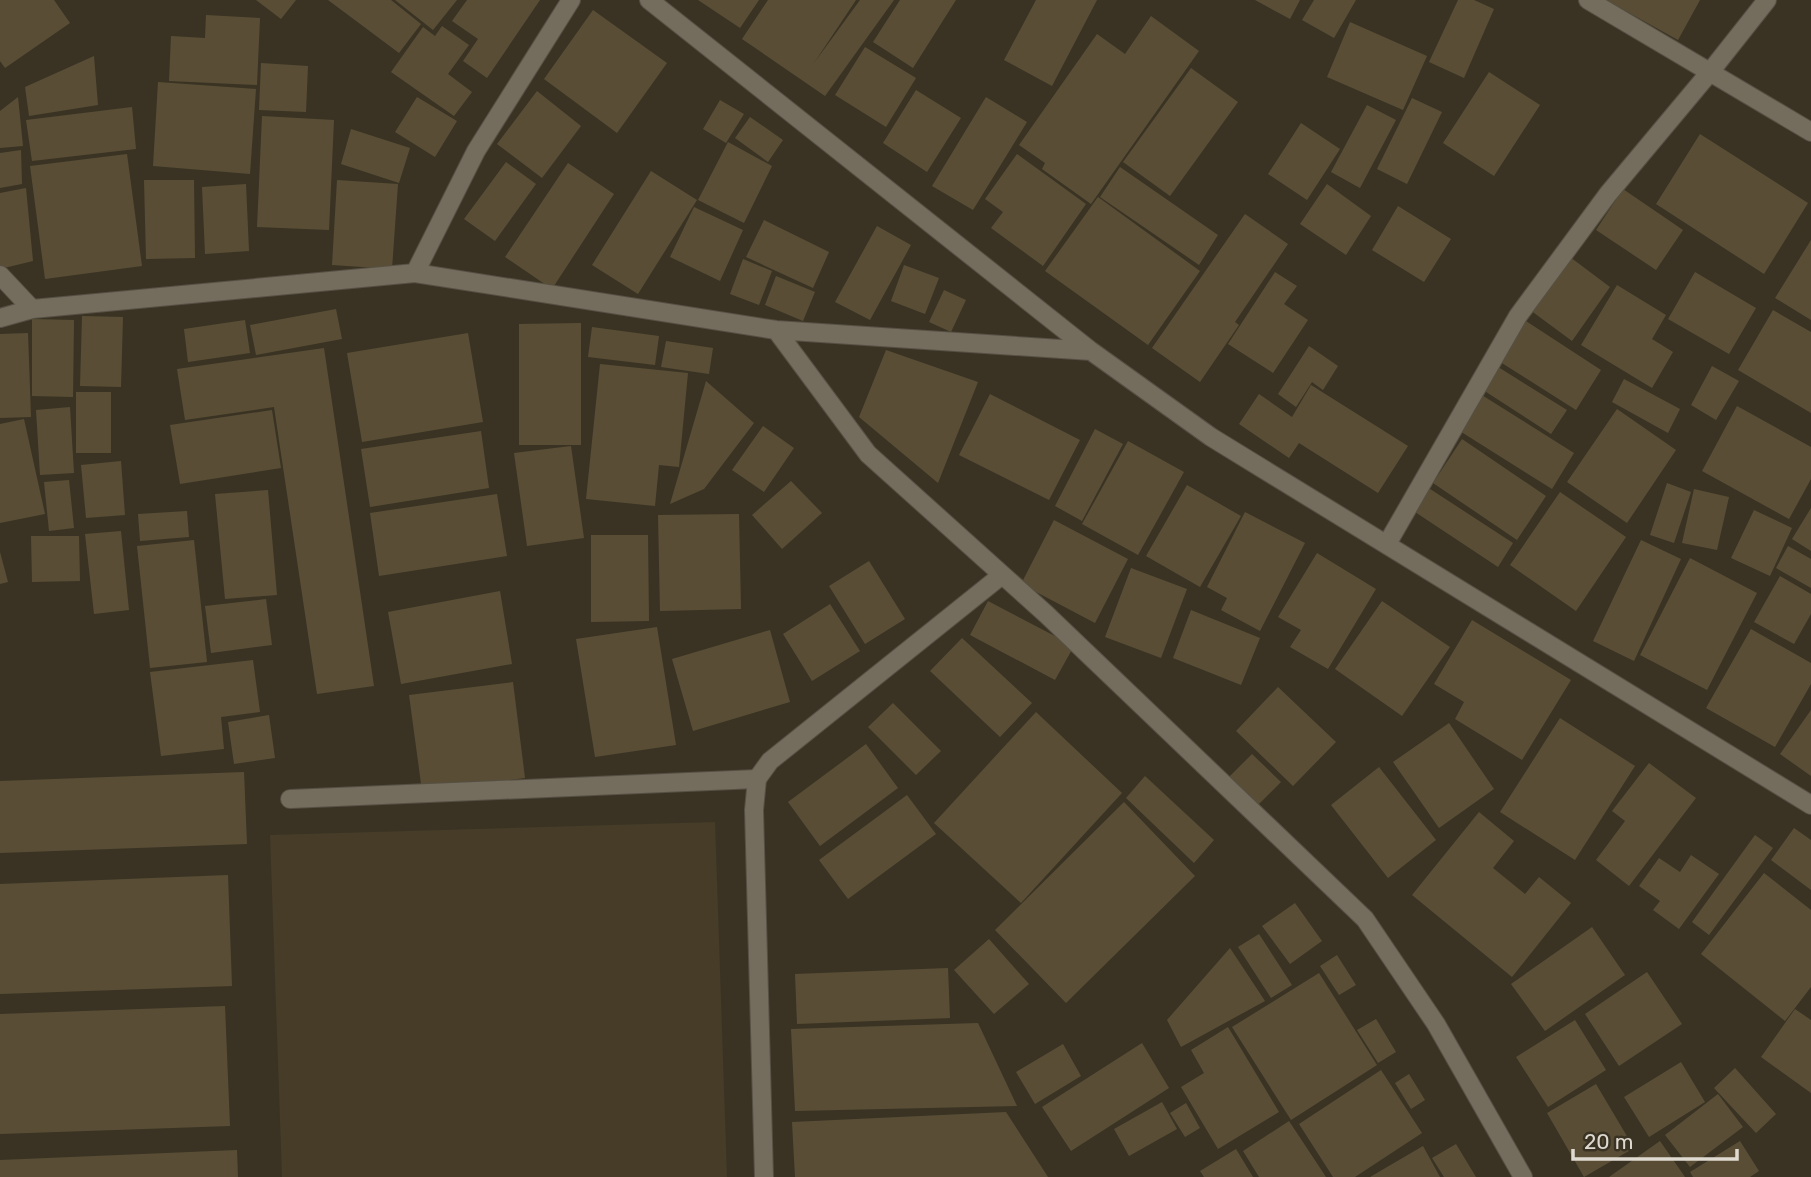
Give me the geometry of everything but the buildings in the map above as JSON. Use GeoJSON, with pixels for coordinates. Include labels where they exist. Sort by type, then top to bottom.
{"type":"FeatureCollection","features":[{"type":"Feature","properties":{"kind":"street"},"geometry":{"type":"LineString","coordinates":[[415,274],[475,151],[571,0]]}},
{"type":"Feature","properties":{"kind":"street"},"geometry":{"type":"LineString","coordinates":[[649,0],[1091,351],[1211,437],[1811,805]]}},
{"type":"Feature","properties":{"kind":"street"},"geometry":{"type":"LineString","coordinates":[[1588,0],[1811,132]]}},
{"type":"Feature","properties":{"kind":"street"},"geometry":{"type":"LineString","coordinates":[[1387,544],[1518,316],[1608,194],[1767,0]]}},
{"type":"Feature","properties":{"kind":"street"},"geometry":{"type":"LineString","coordinates":[[0,318],[32,309],[415,274],[776,330],[1091,351]]}},
{"type":"Feature","properties":{"kind":"street"},"geometry":{"type":"LineString","coordinates":[[0,275],[32,309]]}},
{"type":"Feature","properties":{"kind":"street"},"geometry":{"type":"LineString","coordinates":[[776,330],[867,454],[1046,614],[1365,919],[1436,1024],[1523,1177]]}},
{"type":"Feature","properties":{"kind":"street"},"geometry":{"type":"LineString","coordinates":[[764,1177],[754,810],[757,779],[770,761],[1002,575]]}},
{"type":"Feature","properties":{"kind":"street"},"geometry":{"type":"LineString","coordinates":[[290,799],[757,779]]}},
{"type":"Feature","properties":{"kind":"shaded area"},"geometry":{"type":"Polygon","coordinates":[[[715,822],[727,1177],[282,1177],[270,835],[715,822]]]}}]}
